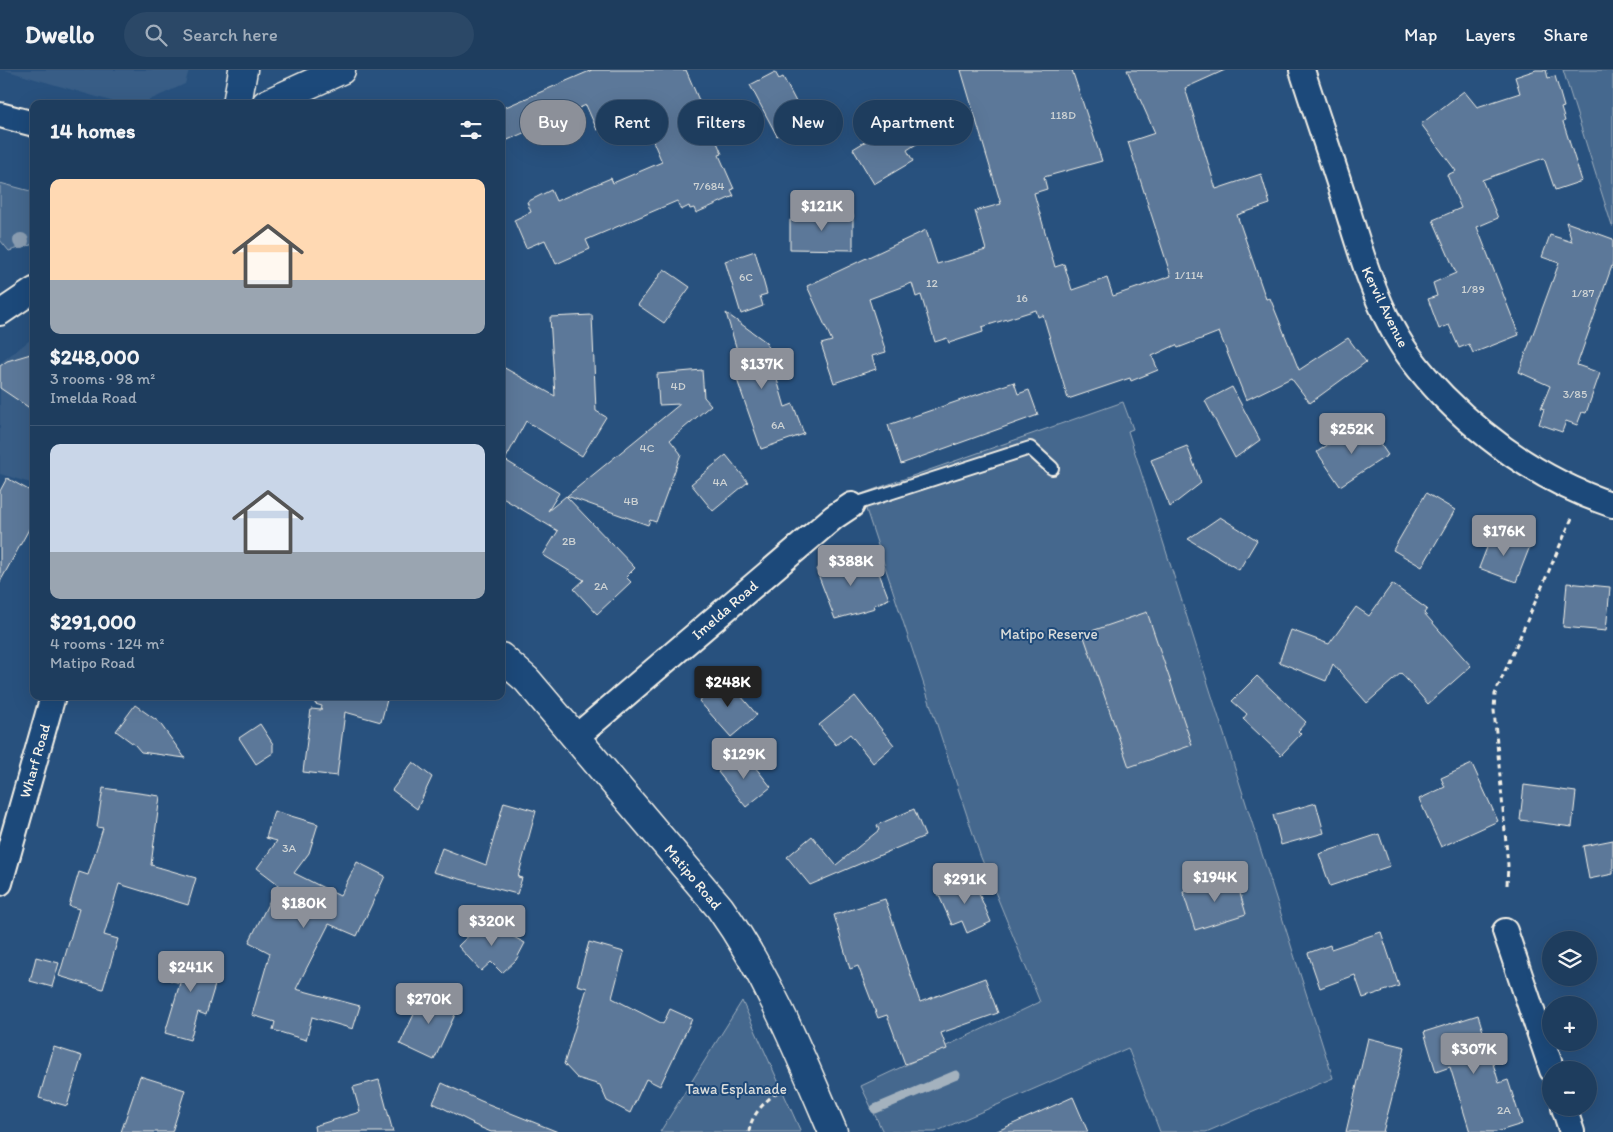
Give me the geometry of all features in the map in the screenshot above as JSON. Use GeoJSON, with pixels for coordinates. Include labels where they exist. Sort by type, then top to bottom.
{"type":"FeatureCollection","features":[{"type":"Feature","properties":{"kind":"street"},"geometry":{"type":"LineString","coordinates":[[238,100],[243,70]]}},
{"type":"Feature","properties":{"kind":"street"},"geometry":{"type":"LineString","coordinates":[[275,100],[341,70]]}},
{"type":"Feature","properties":{"kind":"street","name":"Kervil Avenue"},"geometry":{"type":"LineString","coordinates":[[1302,70],[1342,193],[1358,250],[1393,331],[1410,358],[1452,405],[1509,455],[1532,470],[1582,495],[1613,505]]}},
{"type":"Feature","properties":{"kind":"street"},"geometry":{"type":"LineString","coordinates":[[0,115],[30,123]]}},
{"type":"Feature","properties":{"kind":"street"},"geometry":{"type":"LineString","coordinates":[[0,313],[30,293]]}},
{"type":"Feature","properties":{"kind":"street","name":"Imelda Road"},"geometry":{"type":"LineString","coordinates":[[576,737],[834,517],[852,506]]}},
{"type":"Feature","properties":{"kind":"street","name":"Matipo Road"},"geometry":{"type":"LineString","coordinates":[[505,661],[527,680],[576,737],[713,901],[741,938],[777,1005],[834,1132]]}},
{"type":"Feature","properties":{"kind":"street","name":"Wharf Road"},"geometry":{"type":"LineString","coordinates":[[0,883],[52,700]]}},
{"type":"Feature","properties":{"kind":"street"},"geometry":{"type":"LineString","coordinates":[[1505,931],[1549,1061]]}},
{"type":"Feature","properties":{"kind":"street"},"geometry":{"type":"LineString","coordinates":[[1567,1116],[1572,1132]]}},
{"type":"Feature","properties":{"kind":"lane"},"geometry":{"type":"LineString","coordinates":[[852,506],[1030,448],[1052,468]]}},
{"type":"Feature","properties":{"kind":"path"},"geometry":{"type":"LineString","coordinates":[[1507,885],[1508,865],[1494,710],[1496,694],[1574,513]]}},
{"type":"Feature","properties":{"kind":"path"},"geometry":{"type":"LineString","coordinates":[[749,1132],[753,1119],[760,1108],[785,1086]]}},
{"type":"Feature","properties":{"kind":"shaded area"},"geometry":{"type":"Polygon","coordinates":[[[4,70],[189,70],[185,84],[150,100],[107,100],[4,70]]]}},
{"type":"Feature","properties":{"kind":"shaded area"},"geometry":{"type":"Polygon","coordinates":[[[30,340],[30,483],[0,474],[0,363],[30,340]]]}},
{"type":"Feature","properties":{"kind":"green space"},"geometry":{"type":"Polygon","coordinates":[[[1563,70],[1613,70],[1613,226],[1612,226],[1563,70]]]}},
{"type":"Feature","properties":{"kind":"green space"},"geometry":{"type":"Polygon","coordinates":[[[0,183],[30,191],[30,245],[9,251],[0,240],[0,183]]]}},
{"type":"Feature","properties":{"kind":"green space","name":"Matipo Reserve"},"geometry":{"type":"Polygon","coordinates":[[[1123,402],[1133,429],[1128,431],[1333,1078],[1206,1132],[1160,1132],[1128,1048],[935,1132],[883,1132],[861,1086],[1040,1002],[980,855],[861,494],[1123,402]]]}},
{"type":"Feature","properties":{"kind":"green space","name":"Tawa Esplanade"},"geometry":{"type":"Polygon","coordinates":[[[742,1001],[801,1132],[660,1132],[742,1001]]]}},
{"type":"Feature","properties":{"kind":"building"},"geometry":{"type":"Polygon","coordinates":[[[592,70],[686,70],[699,100],[678,100],[678,145],[718,145],[722,154],[719,155],[734,189],[731,190],[734,196],[696,213],[694,208],[690,209],[689,206],[681,210],[677,201],[586,240],[590,249],[556,264],[545,240],[526,248],[514,220],[531,212],[527,202],[551,190],[556,201],[611,178],[613,183],[662,162],[655,145],[668,145],[668,100],[596,100],[596,128],[586,105],[586,100],[522,100],[592,70]]]}},
{"type":"Feature","properties":{"kind":"building"},"geometry":{"type":"Polygon","coordinates":[[[961,70],[1072,70],[1102,161],[1044,177],[1047,189],[1034,193],[1055,267],[1064,264],[1072,290],[1107,278],[1113,296],[1171,276],[1128,142],[1155,133],[1127,70],[1225,70],[1185,88],[1216,189],[1261,174],[1270,204],[1237,215],[1266,299],[1270,298],[1299,370],[1348,338],[1366,362],[1310,403],[1291,378],[1246,400],[1219,332],[1178,348],[1176,345],[1152,356],[1158,370],[1131,381],[1130,378],[1068,399],[1043,315],[1038,317],[1036,310],[982,327],[983,332],[949,343],[947,338],[935,342],[921,295],[916,297],[912,283],[869,299],[886,352],[872,356],[876,369],[834,383],[821,344],[832,341],[807,286],[926,230],[937,264],[986,250],[975,211],[1001,204],[973,110],[973,100],[970,100],[961,70]]]}},
{"type":"Feature","properties":{"kind":"building"},"geometry":{"type":"Polygon","coordinates":[[[1536,70],[1546,70],[1548,78],[1555,76],[1564,107],[1561,108],[1565,121],[1563,122],[1582,181],[1555,190],[1544,158],[1482,180],[1498,218],[1477,227],[1519,335],[1473,353],[1469,344],[1459,348],[1449,325],[1439,329],[1428,299],[1437,296],[1433,283],[1456,273],[1433,220],[1461,208],[1447,175],[1456,171],[1421,124],[1464,91],[1477,107],[1520,93],[1515,77],[1536,70]]]}},
{"type":"Feature","properties":{"kind":"building"},"geometry":{"type":"Polygon","coordinates":[[[775,72],[779,79],[783,77],[795,100],[774,100],[774,130],[764,111],[764,100],[758,100],[750,85],[775,72]]]}},
{"type":"Feature","properties":{"kind":"building"},"geometry":{"type":"Polygon","coordinates":[[[520,101],[520,135],[505,141],[505,107],[520,101]]]}},
{"type":"Feature","properties":{"kind":"building"},"geometry":{"type":"Polygon","coordinates":[[[860,145],[915,145],[907,150],[913,161],[874,184],[853,149],[860,145]]]}},
{"type":"Feature","properties":{"kind":"building"},"geometry":{"type":"Polygon","coordinates":[[[802,214],[853,215],[853,250],[790,249],[790,220],[801,220],[802,214]]]}},
{"type":"Feature","properties":{"kind":"building"},"geometry":{"type":"Polygon","coordinates":[[[1566,222],[1613,239],[1613,263],[1577,365],[1600,373],[1586,413],[1582,412],[1577,425],[1566,421],[1562,432],[1539,424],[1544,409],[1541,408],[1550,386],[1519,372],[1559,263],[1542,257],[1550,235],[1572,242],[1566,222]]]}},
{"type":"Feature","properties":{"kind":"building"},"geometry":{"type":"Polygon","coordinates":[[[755,251],[767,294],[760,296],[763,306],[741,314],[725,261],[755,251]]]}},
{"type":"Feature","properties":{"kind":"building"},"geometry":{"type":"Polygon","coordinates":[[[664,269],[690,287],[664,323],[638,305],[664,269]]]}},
{"type":"Feature","properties":{"kind":"building"},"geometry":{"type":"Polygon","coordinates":[[[726,313],[766,342],[785,407],[793,404],[804,434],[761,449],[733,368],[742,367],[726,313]]]}},
{"type":"Feature","properties":{"kind":"building"},"geometry":{"type":"Polygon","coordinates":[[[592,315],[596,411],[606,417],[582,456],[526,421],[505,460],[505,368],[555,396],[550,317],[592,315]]]}},
{"type":"Feature","properties":{"kind":"building"},"geometry":{"type":"Polygon","coordinates":[[[30,354],[30,408],[0,388],[0,366],[7,361],[30,354]]]}},
{"type":"Feature","properties":{"kind":"building"},"geometry":{"type":"Polygon","coordinates":[[[702,370],[704,397],[711,405],[670,440],[681,454],[656,522],[650,520],[648,525],[567,496],[680,404],[659,405],[657,374],[702,370]]]}},
{"type":"Feature","properties":{"kind":"building"},"geometry":{"type":"Polygon","coordinates":[[[1014,382],[1018,394],[1029,390],[1038,415],[901,464],[888,425],[1014,382]]]}},
{"type":"Feature","properties":{"kind":"building"},"geometry":{"type":"Polygon","coordinates":[[[1232,387],[1260,440],[1235,458],[1205,401],[1232,387]]]}},
{"type":"Feature","properties":{"kind":"building"},"geometry":{"type":"Polygon","coordinates":[[[1368,426],[1388,455],[1340,486],[1317,452],[1348,431],[1352,437],[1368,426]]]}},
{"type":"Feature","properties":{"kind":"building"},"geometry":{"type":"Polygon","coordinates":[[[1187,446],[1201,483],[1170,507],[1151,460],[1187,446]]]}},
{"type":"Feature","properties":{"kind":"building"},"geometry":{"type":"Polygon","coordinates":[[[726,455],[748,482],[713,511],[691,484],[726,455]]]}},
{"type":"Feature","properties":{"kind":"building"},"geometry":{"type":"Polygon","coordinates":[[[505,460],[559,493],[548,511],[566,496],[635,568],[626,577],[631,582],[597,614],[574,589],[584,580],[543,555],[558,531],[505,499],[505,460]]]}},
{"type":"Feature","properties":{"kind":"building"},"geometry":{"type":"Polygon","coordinates":[[[7,478],[30,491],[30,527],[0,582],[0,491],[7,478]]]}},
{"type":"Feature","properties":{"kind":"building"},"geometry":{"type":"Polygon","coordinates":[[[1426,493],[1455,510],[1422,567],[1393,550],[1426,493]]]}},
{"type":"Feature","properties":{"kind":"building"},"geometry":{"type":"Polygon","coordinates":[[[1220,517],[1257,540],[1239,570],[1188,539],[1220,517]]]}},
{"type":"Feature","properties":{"kind":"building"},"geometry":{"type":"Polygon","coordinates":[[[1493,532],[1530,546],[1516,582],[1479,568],[1493,532]]]}},
{"type":"Feature","properties":{"kind":"building"},"geometry":{"type":"Polygon","coordinates":[[[855,554],[863,574],[877,568],[889,599],[874,605],[875,608],[835,619],[816,569],[855,554]]]}},
{"type":"Feature","properties":{"kind":"building"},"geometry":{"type":"Polygon","coordinates":[[[1567,583],[1610,587],[1606,631],[1563,627],[1567,583]]]}},
{"type":"Feature","properties":{"kind":"building"},"geometry":{"type":"Polygon","coordinates":[[[1392,584],[1427,609],[1424,613],[1471,666],[1428,704],[1401,673],[1367,703],[1333,664],[1326,681],[1279,662],[1291,630],[1329,644],[1356,607],[1369,616],[1392,584]]]}},
{"type":"Feature","properties":{"kind":"building"},"geometry":{"type":"Polygon","coordinates":[[[1147,612],[1192,745],[1129,767],[1083,634],[1147,612]]]}},
{"type":"Feature","properties":{"kind":"building"},"geometry":{"type":"Polygon","coordinates":[[[1257,676],[1306,722],[1298,731],[1301,734],[1281,755],[1243,719],[1247,714],[1232,701],[1257,676]]]}},
{"type":"Feature","properties":{"kind":"building"},"geometry":{"type":"Polygon","coordinates":[[[725,677],[757,715],[731,737],[699,701],[719,685],[725,677]]]}},
{"type":"Feature","properties":{"kind":"building"},"geometry":{"type":"Polygon","coordinates":[[[855,696],[894,745],[873,763],[850,734],[836,745],[819,725],[855,696]]]}},
{"type":"Feature","properties":{"kind":"building"},"geometry":{"type":"Polygon","coordinates":[[[316,700],[387,700],[381,722],[345,712],[337,776],[303,772],[311,709],[321,710],[322,706],[315,704],[316,700]]]}},
{"type":"Feature","properties":{"kind":"building"},"geometry":{"type":"Polygon","coordinates":[[[135,705],[159,722],[185,758],[141,752],[135,745],[116,731],[135,705]]]}},
{"type":"Feature","properties":{"kind":"building"},"geometry":{"type":"Polygon","coordinates":[[[260,724],[273,744],[273,753],[256,764],[239,738],[260,724]]]}},
{"type":"Feature","properties":{"kind":"building"},"geometry":{"type":"Polygon","coordinates":[[[743,752],[771,787],[746,807],[718,772],[743,752]]]}},
{"type":"Feature","properties":{"kind":"building"},"geometry":{"type":"Polygon","coordinates":[[[413,762],[432,777],[417,809],[392,790],[413,762]]]}},
{"type":"Feature","properties":{"kind":"building"},"geometry":{"type":"Polygon","coordinates":[[[1472,764],[1498,821],[1441,847],[1419,799],[1445,787],[1441,778],[1472,764]]]}},
{"type":"Feature","properties":{"kind":"building"},"geometry":{"type":"Polygon","coordinates":[[[1524,785],[1576,792],[1572,827],[1520,820],[1524,785]]]}},
{"type":"Feature","properties":{"kind":"building"},"geometry":{"type":"Polygon","coordinates":[[[103,788],[160,796],[151,865],[196,878],[188,905],[119,884],[104,935],[118,939],[103,989],[59,976],[79,909],[69,906],[79,872],[88,875],[103,828],[97,827],[103,788]]]}},
{"type":"Feature","properties":{"kind":"building"},"geometry":{"type":"Polygon","coordinates":[[[504,802],[536,811],[518,877],[522,878],[517,894],[433,872],[442,848],[486,865],[504,802]]]}},
{"type":"Feature","properties":{"kind":"building"},"geometry":{"type":"Polygon","coordinates":[[[1316,803],[1324,833],[1281,845],[1273,815],[1316,803]]]}},
{"type":"Feature","properties":{"kind":"building"},"geometry":{"type":"Polygon","coordinates":[[[914,809],[925,836],[810,885],[787,857],[812,836],[836,865],[879,830],[877,825],[914,809]]]}},
{"type":"Feature","properties":{"kind":"building"},"geometry":{"type":"Polygon","coordinates":[[[274,811],[318,824],[309,853],[294,873],[340,896],[357,862],[385,876],[357,936],[329,924],[296,989],[360,1006],[353,1029],[312,1017],[306,1040],[273,1030],[275,1022],[252,1015],[270,953],[249,942],[278,884],[257,868],[277,841],[266,838],[274,811]]]}},
{"type":"Feature","properties":{"kind":"building"},"geometry":{"type":"Polygon","coordinates":[[[1379,834],[1390,866],[1330,886],[1319,854],[1379,834]]]}},
{"type":"Feature","properties":{"kind":"building"},"geometry":{"type":"Polygon","coordinates":[[[1613,840],[1613,874],[1589,879],[1583,846],[1613,840]]]}},
{"type":"Feature","properties":{"kind":"building"},"geometry":{"type":"Polygon","coordinates":[[[1235,876],[1246,914],[1195,930],[1183,892],[1235,876]]]}},
{"type":"Feature","properties":{"kind":"building"},"geometry":{"type":"Polygon","coordinates":[[[972,877],[991,922],[967,933],[962,921],[952,925],[937,891],[972,877]]]}},
{"type":"Feature","properties":{"kind":"building"},"geometry":{"type":"Polygon","coordinates":[[[885,899],[920,1002],[985,978],[998,1013],[941,1033],[947,1049],[905,1064],[887,1015],[878,1018],[858,966],[850,969],[834,915],[885,899]]]}},
{"type":"Feature","properties":{"kind":"building"},"geometry":{"type":"Polygon","coordinates":[[[484,921],[525,943],[516,960],[502,973],[491,962],[481,971],[458,946],[484,921]]]}},
{"type":"Feature","properties":{"kind":"building"},"geometry":{"type":"Polygon","coordinates":[[[1381,932],[1399,986],[1363,998],[1355,975],[1320,988],[1308,953],[1330,945],[1331,949],[1381,932]]]}},
{"type":"Feature","properties":{"kind":"building"},"geometry":{"type":"Polygon","coordinates":[[[589,942],[624,952],[612,998],[663,1024],[670,1009],[692,1019],[660,1086],[646,1079],[630,1113],[607,1101],[600,1085],[577,1078],[564,1064],[587,988],[577,985],[589,942]]]}},
{"type":"Feature","properties":{"kind":"building"},"geometry":{"type":"Polygon","coordinates":[[[179,952],[221,965],[206,1015],[198,1012],[190,1040],[165,1033],[180,983],[170,980],[179,952]]]}},
{"type":"Feature","properties":{"kind":"building"},"geometry":{"type":"Polygon","coordinates":[[[36,957],[59,963],[52,987],[30,981],[36,957]]]}},
{"type":"Feature","properties":{"kind":"building"},"geometry":{"type":"Polygon","coordinates":[[[425,991],[459,1006],[434,1060],[400,1044],[415,1012],[412,1011],[425,991]]]}},
{"type":"Feature","properties":{"kind":"building"},"geometry":{"type":"Polygon","coordinates":[[[1478,1015],[1499,1083],[1508,1080],[1522,1124],[1496,1132],[1470,1132],[1450,1067],[1436,1072],[1424,1032],[1478,1015]]]}},
{"type":"Feature","properties":{"kind":"building"},"geometry":{"type":"Polygon","coordinates":[[[1368,1038],[1405,1047],[1383,1132],[1346,1132],[1368,1038]]]}},
{"type":"Feature","properties":{"kind":"building"},"geometry":{"type":"Polygon","coordinates":[[[54,1047],[82,1056],[67,1106],[39,1098],[54,1047]]]}},
{"type":"Feature","properties":{"kind":"building"},"geometry":{"type":"Polygon","coordinates":[[[140,1076],[185,1090],[172,1132],[121,1132],[140,1076]]]}},
{"type":"Feature","properties":{"kind":"building"},"geometry":{"type":"Polygon","coordinates":[[[379,1080],[393,1132],[315,1132],[314,1126],[360,1112],[353,1087],[379,1080]]]}},
{"type":"Feature","properties":{"kind":"building"},"geometry":{"type":"Polygon","coordinates":[[[442,1083],[558,1132],[491,1132],[472,1124],[433,1103],[442,1083]]]}},
{"type":"Feature","properties":{"kind":"building"},"geometry":{"type":"Polygon","coordinates":[[[1073,1097],[1088,1132],[995,1132],[1073,1097]]]}},
{"type":"Feature","properties":{"kind":"waterway"},"geometry":{"type":"LineString","coordinates":[[875,1109],[956,1075]]}}]}
